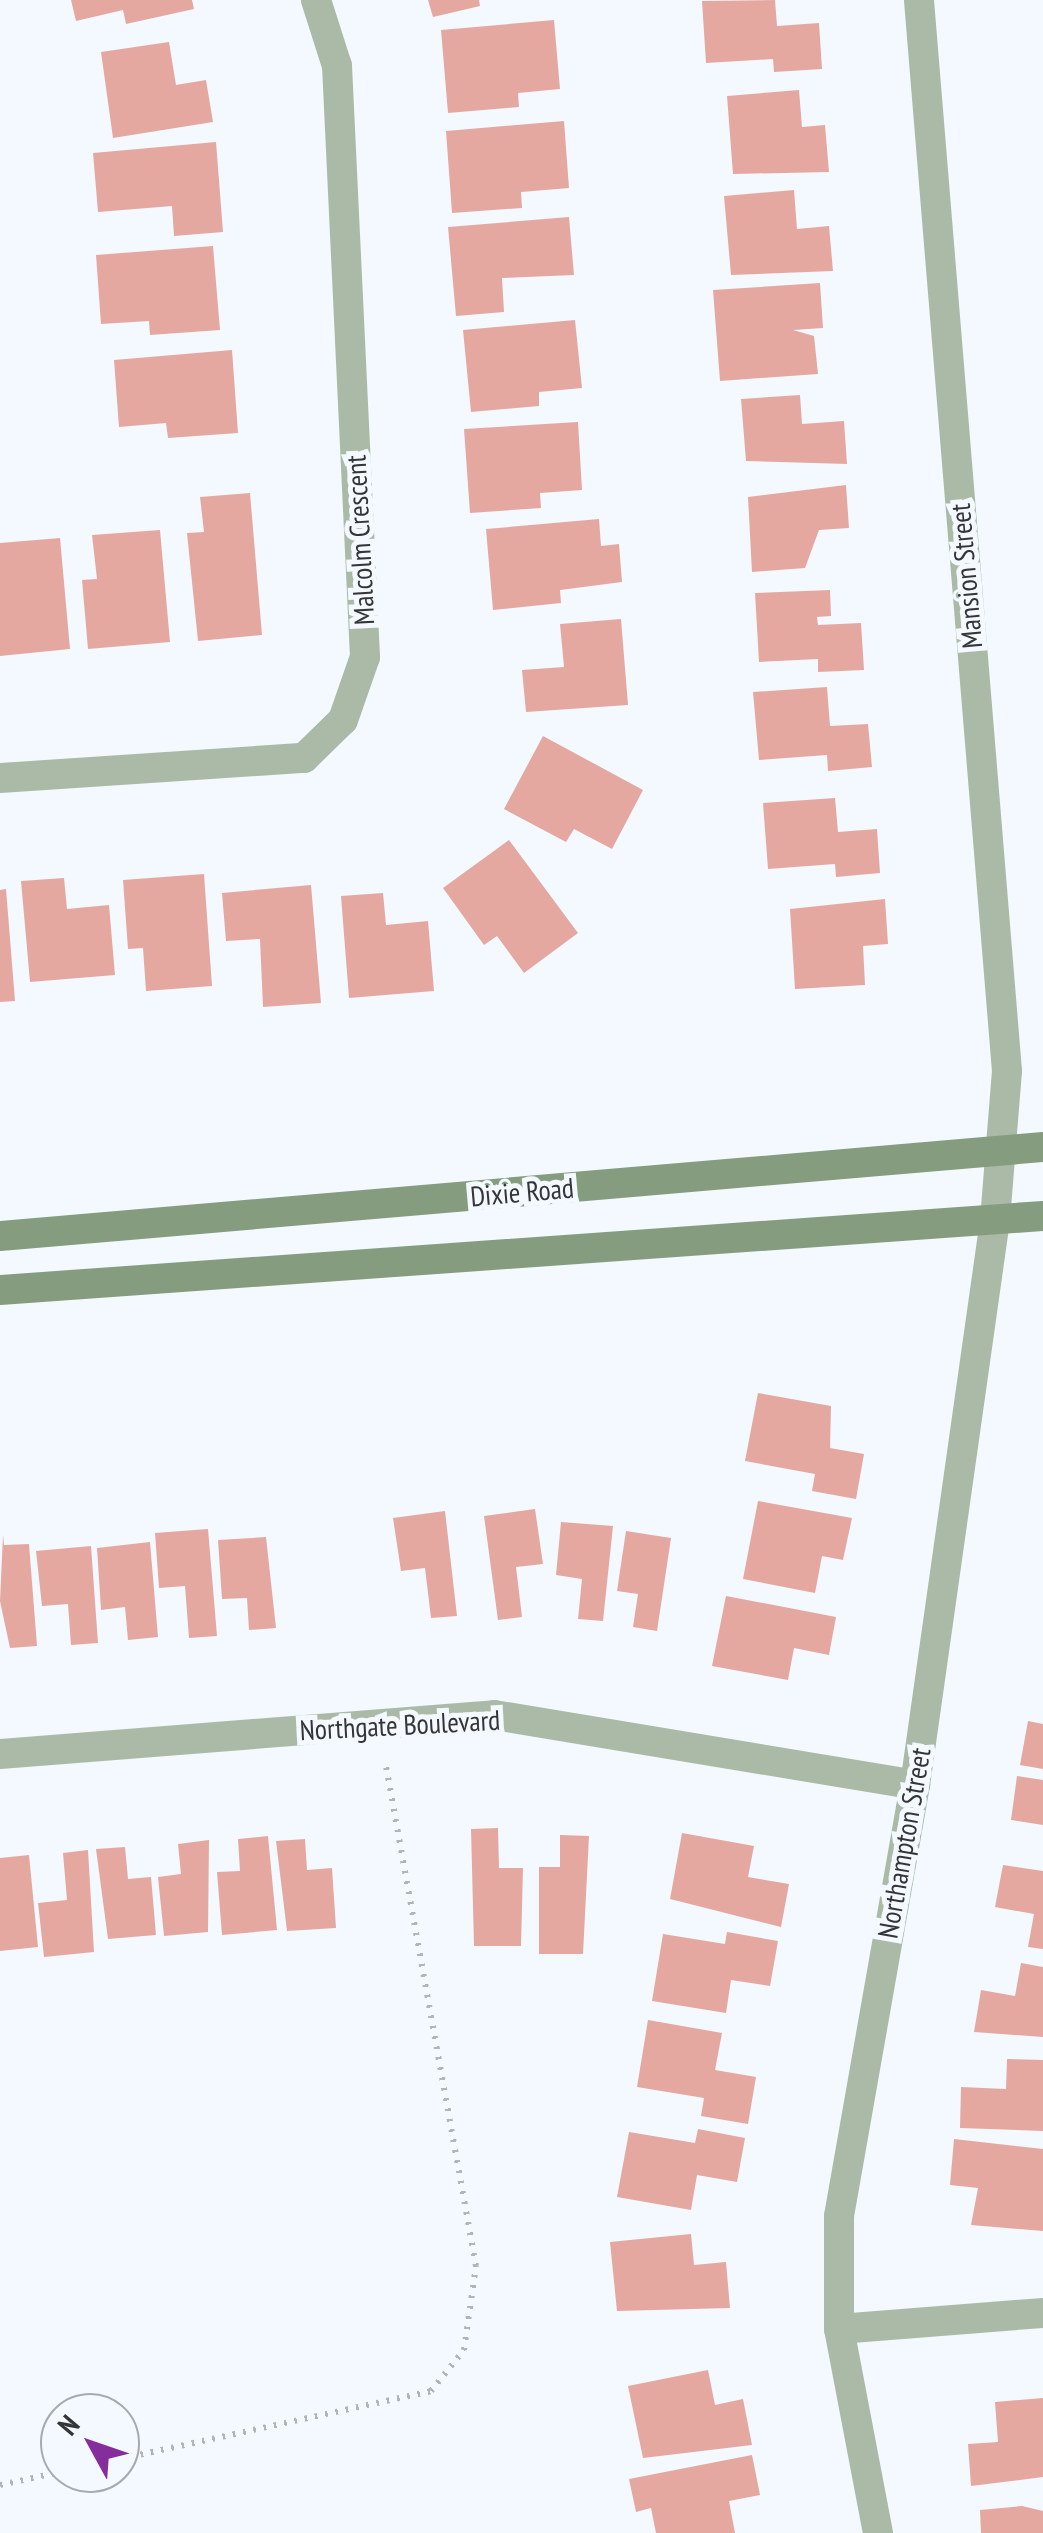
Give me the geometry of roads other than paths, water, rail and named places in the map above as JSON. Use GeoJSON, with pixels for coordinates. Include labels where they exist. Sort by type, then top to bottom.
{"type":"FeatureCollection","features":[{"type":"Feature","properties":{"kind":"main road","name":"Dixie Road"},"geometry":{"type":"LineString","coordinates":[[0,1236],[1043,1148]]}},
{"type":"Feature","properties":{"kind":"main road"},"geometry":{"type":"LineString","coordinates":[[0,1290],[1043,1216]]}},
{"type":"Feature","properties":{"kind":"street","name":"Malcolm Crescent"},"geometry":{"type":"LineString","coordinates":[[0,778],[304,758],[343,720],[365,657],[337,66],[316,0]]}},
{"type":"Feature","properties":{"kind":"street","name":"Mansion Street"},"geometry":{"type":"LineString","coordinates":[[919,0],[1006,1071],[1002,1152]]}},
{"type":"Feature","properties":{"kind":"street","name":"Northampton Street"},"geometry":{"type":"LineString","coordinates":[[878,2533],[839,2329],[840,2216],[915,1785],[1002,1152]]}},
{"type":"Feature","properties":{"kind":"street","name":"Northgate Boulevard"},"geometry":{"type":"LineString","coordinates":[[0,1754],[494,1715],[915,1785]]}},
{"type":"Feature","properties":{"kind":"street"},"geometry":{"type":"LineString","coordinates":[[839,2329],[1043,2314]]}}]}
